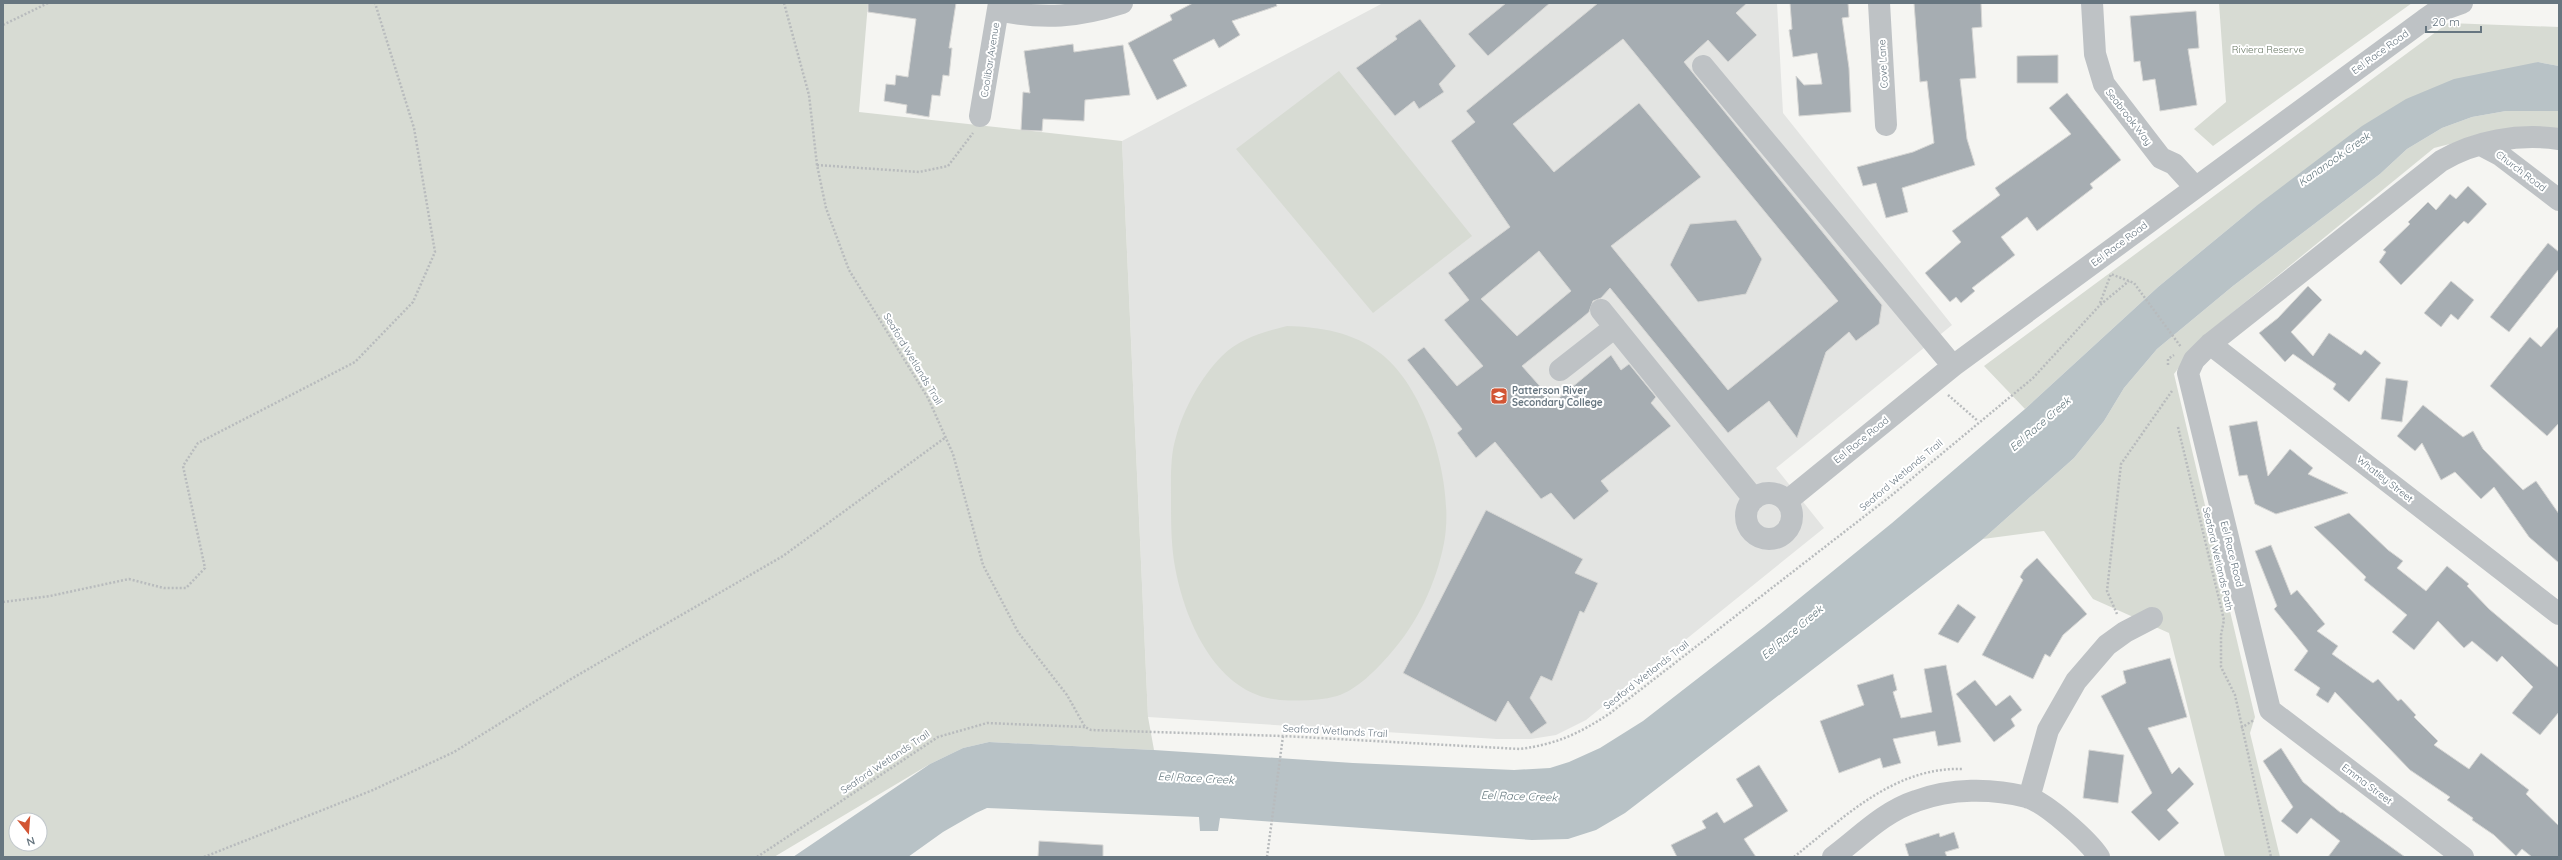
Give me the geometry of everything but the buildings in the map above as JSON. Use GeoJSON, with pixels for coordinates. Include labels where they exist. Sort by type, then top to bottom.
{"type":"FeatureCollection","features":[{"type":"Feature","properties":{"kind":"street"},"geometry":{"type":"LineString","coordinates":[[999,7],[1049,17],[1089,14],[1122,3]]}},
{"type":"Feature","properties":{"kind":"street","name":"Cove Lane"},"geometry":{"type":"LineString","coordinates":[[1879,3],[1886,125]]}},
{"type":"Feature","properties":{"kind":"street","name":"Seabrook Way"},"geometry":{"type":"LineString","coordinates":[[2092,3],[2095,54],[2104,84],[2161,158],[2165,171],[2188,192]]}},
{"type":"Feature","properties":{"kind":"street","name":"Eel Race Road"},"geometry":{"type":"LineString","coordinates":[[1787,502],[1953,366],[2188,192],[2434,13],[2462,3]]}},
{"type":"Feature","properties":{"kind":"street","name":"Coolibar Avenue"},"geometry":{"type":"LineString","coordinates":[[978,122],[999,7]]}},
{"type":"Feature","properties":{"kind":"street"},"geometry":{"type":"LineString","coordinates":[[1703,66],[1953,366]]}},
{"type":"Feature","properties":{"kind":"street"},"geometry":{"type":"LineString","coordinates":[[2178,373],[2210,344],[2424,173],[2447,158],[2481,145],[2518,138],[2559,139]]}},
{"type":"Feature","properties":{"kind":"street","name":"Church Road"},"geometry":{"type":"LineString","coordinates":[[2481,145],[2500,155],[2559,200]]}},
{"type":"Feature","properties":{"kind":"street"},"geometry":{"type":"LineString","coordinates":[[1601,310],[1754,498]]}},
{"type":"Feature","properties":{"kind":"street"},"geometry":{"type":"LineString","coordinates":[[1560,370],[1615,327]]}},
{"type":"Feature","properties":{"kind":"street","name":"Whatley Street"},"geometry":{"type":"LineString","coordinates":[[2210,344],[2559,614]]}},
{"type":"Feature","properties":{"kind":"street","name":"Eel Race Road"},"geometry":{"type":"LineString","coordinates":[[2178,373],[2270,710]]}},
{"type":"Feature","properties":{"kind":"street"},"geometry":{"type":"LineString","coordinates":[[1770,493],[1779,496],[1787,502],[1792,514],[1790,526],[1778,538],[1766,539],[1754,534],[1746,520],[1748,507],[1754,498],[1770,493]]}},
{"type":"Feature","properties":{"kind":"street"},"geometry":{"type":"LineString","coordinates":[[2029,798],[2048,730],[2076,681],[2108,645],[2125,632],[2152,618]]}},
{"type":"Feature","properties":{"kind":"street","name":"Emma Street"},"geometry":{"type":"LineString","coordinates":[[2270,710],[2463,857]]}},
{"type":"Feature","properties":{"kind":"street"},"geometry":{"type":"LineString","coordinates":[[1833,857],[1879,819],[1915,801],[1958,792],[1993,791],[2029,798],[2069,824],[2099,857]]}},
{"type":"Feature","properties":{"kind":"path"},"geometry":{"type":"LineString","coordinates":[[3,25],[48,3]]}},
{"type":"Feature","properties":{"kind":"path"},"geometry":{"type":"LineString","coordinates":[[3,602],[50,596],[129,578],[164,588],[186,588],[205,568],[183,466],[198,442],[355,362],[412,302],[435,252],[414,128],[375,3]]}},
{"type":"Feature","properties":{"kind":"path","name":"Seaford Wetlands Trail"},"geometry":{"type":"LineString","coordinates":[[784,3],[810,95],[817,165],[826,208],[849,270],[928,398],[946,437],[953,454],[983,565],[1018,632],[1067,695],[1085,727]]}},
{"type":"Feature","properties":{"kind":"path"},"geometry":{"type":"LineString","coordinates":[[817,165],[918,172],[948,166],[978,122]]}},
{"type":"Feature","properties":{"kind":"path","name":"Seaford Wetlands Trail"},"geometry":{"type":"LineString","coordinates":[[2100,305],[2111,274],[2134,283],[2182,348],[2168,359],[2178,373]]}},
{"type":"Feature","properties":{"kind":"path","name":"Seaford Wetlands Trail"},"geometry":{"type":"LineString","coordinates":[[757,857],[938,737],[987,723],[1085,727],[1091,730],[1283,736],[1520,749],[1549,745],[1576,735],[1609,714],[1892,495],[1978,421],[2033,378],[2100,305],[2129,282]]}},
{"type":"Feature","properties":{"kind":"path"},"geometry":{"type":"LineString","coordinates":[[2125,632],[2107,591],[2121,464],[2170,393],[2178,373]]}},
{"type":"Feature","properties":{"kind":"path"},"geometry":{"type":"LineString","coordinates":[[1935,380],[1952,398],[1978,421]]}},
{"type":"Feature","properties":{"kind":"path"},"geometry":{"type":"LineString","coordinates":[[2170,386],[2172,400]]}},
{"type":"Feature","properties":{"kind":"path","name":"Seaford Wetlands Path"},"geometry":{"type":"LineString","coordinates":[[2178,423],[2224,620],[2220,635],[2221,667],[2235,695],[2271,857]]}},
{"type":"Feature","properties":{"kind":"path"},"geometry":{"type":"LineString","coordinates":[[204,857],[373,790],[454,752],[571,679],[783,556],[946,437]]}},
{"type":"Feature","properties":{"kind":"path"},"geometry":{"type":"LineString","coordinates":[[1267,857],[1283,736]]}},
{"type":"Feature","properties":{"kind":"shaded area","name":"Patterson River Secondary College"},"geometry":{"type":"Polygon","coordinates":[[[1383,3],[1777,3],[1783,113],[1952,325],[1776,468],[1824,528],[1586,720],[1556,735],[1531,739],[1497,739],[1148,717],[1122,141],[1383,3]]]}},
{"type":"Feature","properties":{"kind":"green space"},"geometry":{"type":"Polygon","coordinates":[[[3,3],[868,3],[859,112],[1122,141],[1148,717],[1154,750],[989,742],[963,748],[930,764],[774,857],[3,857],[3,3]]]}},
{"type":"Feature","properties":{"kind":"green space","name":"Riviera Reserve"},"geometry":{"type":"Polygon","coordinates":[[[2219,3],[2412,3],[2213,146],[2194,129],[2226,102],[2219,3]]]}},
{"type":"Feature","properties":{"kind":"green space"},"geometry":{"type":"Polygon","coordinates":[[[2448,23],[2559,27],[2559,66],[2538,62],[2255,207],[2158,287],[2025,409],[1984,366],[2448,23]]]}},
{"type":"Feature","properties":{"kind":"green space"},"geometry":{"type":"Polygon","coordinates":[[[1339,71],[1472,236],[1373,313],[1236,149],[1339,71]]]}},
{"type":"Feature","properties":{"kind":"green space"},"geometry":{"type":"Polygon","coordinates":[[[2506,111],[2559,111],[2559,130],[2513,128],[2434,148],[2200,339],[2174,374],[2255,717],[2250,733],[2280,857],[2225,857],[2169,633],[2093,599],[2044,531],[1983,539],[2074,458],[2104,421],[2124,388],[2157,349],[2233,286],[2380,174],[2407,149],[2442,128],[2472,117],[2506,111]]]}},
{"type":"Feature","properties":{"kind":"green space"},"geometry":{"type":"Polygon","coordinates":[[[1287,326],[1324,329],[1347,335],[1370,346],[1397,369],[1411,390],[1424,414],[1434,440],[1441,468],[1445,495],[1446,520],[1444,543],[1431,588],[1417,617],[1400,642],[1373,672],[1352,689],[1337,696],[1323,699],[1280,700],[1258,695],[1238,685],[1222,670],[1208,652],[1196,632],[1187,610],[1175,567],[1172,542],[1171,476],[1174,444],[1179,426],[1194,394],[1214,364],[1229,350],[1252,336],[1287,326]]]}},
{"type":"Feature","properties":{"kind":"water"},"geometry":{"type":"Polygon","coordinates":[[[2538,62],[2559,66],[2559,111],[2506,111],[2472,117],[2442,128],[2407,149],[2380,174],[2233,286],[2157,349],[2124,388],[2104,421],[2074,458],[1983,539],[1625,813],[1596,830],[1568,839],[1532,840],[1220,818],[1218,831],[1200,831],[1199,817],[987,808],[943,832],[908,857],[793,857],[930,764],[963,748],[989,742],[1154,750],[1353,763],[1514,770],[1550,768],[1569,762],[1600,748],[1643,721],[1764,627],[1892,523],[2025,409],[2158,287],[2255,207],[2362,126],[2406,99],[2454,79],[2538,62]]]}},
{"type":"Feature","properties":{"kind":"place","name":"Patterson River Secondary College"},"geometry":{"type":"Point","coordinates":[1499,396]}},
{"type":"Feature","properties":{"kind":"water label","name":"Kananook Creek"},"geometry":{"type":"Point","coordinates":[2334,159]}},
{"type":"Feature","properties":{"kind":"water label","name":"Eel Race Creek"},"geometry":{"type":"Point","coordinates":[2040,424]}},
{"type":"Feature","properties":{"kind":"water label","name":"Eel Race Creek"},"geometry":{"type":"Point","coordinates":[1792,632]}},
{"type":"Feature","properties":{"kind":"water label","name":"Eel Race Creek"},"geometry":{"type":"Point","coordinates":[1196,778]}},
{"type":"Feature","properties":{"kind":"water label","name":"Eel Race Creek"},"geometry":{"type":"Point","coordinates":[1519,796]}}]}
